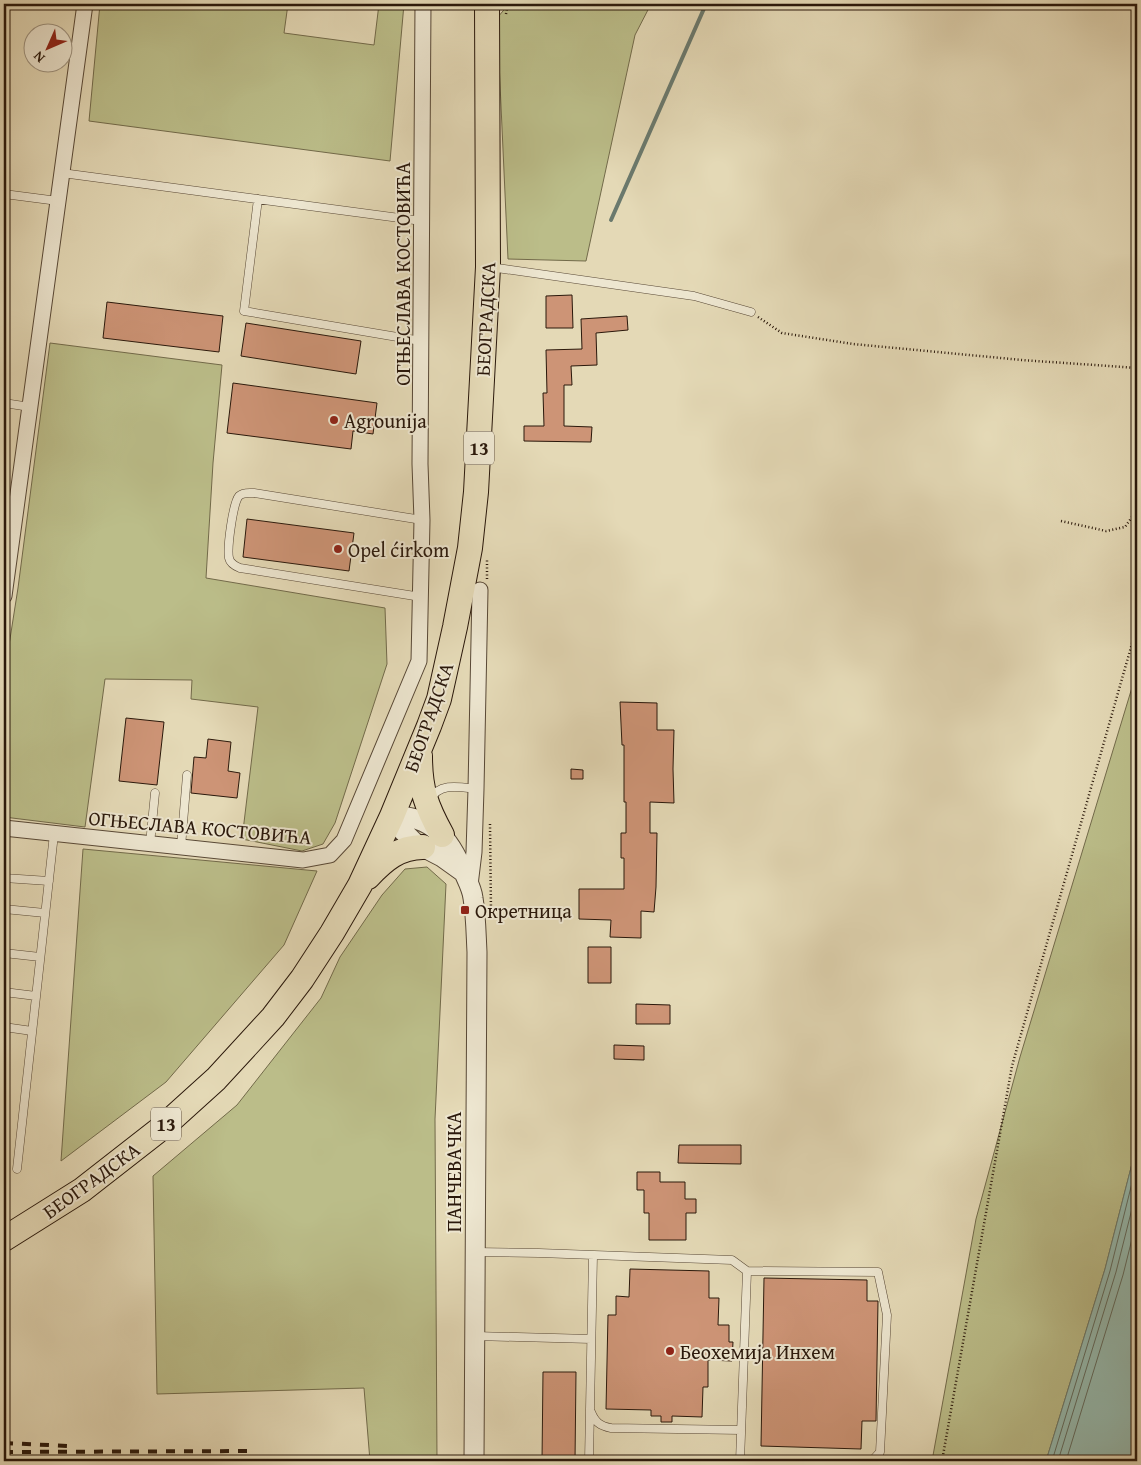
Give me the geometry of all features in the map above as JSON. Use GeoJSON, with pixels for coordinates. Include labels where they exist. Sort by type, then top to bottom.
{"type":"FeatureCollection","features":[{"type":"Feature","properties":{"kind":"main road","name":"БЕОГРАДСКА"},"geometry":{"type":"LineString","coordinates":[[4,1239],[56,1207],[112,1168],[164,1126],[216,1079],[254,1039],[288,998],[332,933],[360,885],[392,816],[421,746],[439,699],[472,539],[488,267],[489,6]]}},
{"type":"Feature","properties":{"kind":"main road"},"geometry":{"type":"LineString","coordinates":[[360,885],[386,859],[406,848],[432,841],[428,807],[421,783],[421,746]]}},
{"type":"Feature","properties":{"kind":"street"},"geometry":{"type":"LineString","coordinates":[[4,596],[11,501],[30,407],[85,4]]}},
{"type":"Feature","properties":{"kind":"street","name":"ОГЊЕСЛАВА КОСТОВИЋА"},"geometry":{"type":"LineString","coordinates":[[4,828],[303,860],[330,855],[338,848],[351,825],[419,661],[422,520],[423,4]]}},
{"type":"Feature","properties":{"kind":"street","name":"ПАНЧЕВАЧКА"},"geometry":{"type":"LineString","coordinates":[[474,1461],[477,952],[475,910],[467,879],[474,852],[480,590]]}},
{"type":"Feature","properties":{"kind":"street"},"geometry":{"type":"LineString","coordinates":[[392,816],[407,816],[421,820],[432,841],[456,853],[467,879]]}},
{"type":"Feature","properties":{"kind":"lane"},"geometry":{"type":"LineString","coordinates":[[62,173],[422,221]]}},
{"type":"Feature","properties":{"kind":"lane"},"geometry":{"type":"LineString","coordinates":[[4,194],[58,201]]}},
{"type":"Feature","properties":{"kind":"lane"},"geometry":{"type":"LineString","coordinates":[[258,199],[244,311],[421,341]]}},
{"type":"Feature","properties":{"kind":"lane"},"geometry":{"type":"LineString","coordinates":[[488,267],[694,296],[750,312]]}},
{"type":"Feature","properties":{"kind":"lane"},"geometry":{"type":"LineString","coordinates":[[4,404],[30,407]]}},
{"type":"Feature","properties":{"kind":"lane"},"geometry":{"type":"LineString","coordinates":[[421,597],[240,568],[229,560],[229,549],[235,503],[244,493],[264,494],[422,520]]}},
{"type":"Feature","properties":{"kind":"lane"},"geometry":{"type":"LineString","coordinates":[[181,847],[187,775]]}},
{"type":"Feature","properties":{"kind":"lane"},"geometry":{"type":"LineString","coordinates":[[428,807],[432,797],[445,787],[457,786],[476,789]]}},
{"type":"Feature","properties":{"kind":"lane"},"geometry":{"type":"LineString","coordinates":[[150,844],[155,793]]}},
{"type":"Feature","properties":{"kind":"lane"},"geometry":{"type":"LineString","coordinates":[[17,1169],[54,834]]}},
{"type":"Feature","properties":{"kind":"lane"},"geometry":{"type":"LineString","coordinates":[[4,878],[49,881]]}},
{"type":"Feature","properties":{"kind":"lane"},"geometry":{"type":"LineString","coordinates":[[4,909],[45,913]]}},
{"type":"Feature","properties":{"kind":"lane"},"geometry":{"type":"LineString","coordinates":[[4,953],[40,957]]}},
{"type":"Feature","properties":{"kind":"lane"},"geometry":{"type":"LineString","coordinates":[[4,992],[36,996]]}},
{"type":"Feature","properties":{"kind":"lane"},"geometry":{"type":"LineString","coordinates":[[4,1027],[32,1031]]}},
{"type":"Feature","properties":{"kind":"lane"},"geometry":{"type":"LineString","coordinates":[[475,1252],[593,1254],[732,1260],[746,1271],[878,1272],[887,1315],[880,1452],[872,1461]]}},
{"type":"Feature","properties":{"kind":"lane"},"geometry":{"type":"LineString","coordinates":[[589,1461],[593,1254]]}},
{"type":"Feature","properties":{"kind":"lane"},"geometry":{"type":"LineString","coordinates":[[740,1461],[746,1271]]}},
{"type":"Feature","properties":{"kind":"lane"},"geometry":{"type":"LineString","coordinates":[[475,1336],[591,1339]]}},
{"type":"Feature","properties":{"kind":"lane"},"geometry":{"type":"LineString","coordinates":[[590,1408],[594,1420],[602,1427],[741,1430]]}},
{"type":"Feature","properties":{"kind":"path"},"geometry":{"type":"LineString","coordinates":[[750,312],[782,333],[853,344],[1022,360],[1137,368]]}},
{"type":"Feature","properties":{"kind":"path"},"geometry":{"type":"LineString","coordinates":[[1061,521],[1106,530],[1124,527],[1132,517],[1137,484]]}},
{"type":"Feature","properties":{"kind":"path"},"geometry":{"type":"LineString","coordinates":[[942,1461],[1012,1066],[1137,626]]}},
{"type":"Feature","properties":{"kind":"green space"},"geometry":{"type":"Polygon","coordinates":[[[100,4],[288,4],[284,33],[374,45],[379,4],[404,4],[390,161],[89,121],[100,4]]]}},
{"type":"Feature","properties":{"kind":"green space"},"geometry":{"type":"Polygon","coordinates":[[[509,4],[651,4],[635,35],[586,261],[508,259],[497,18],[509,4]]]}},
{"type":"Feature","properties":{"kind":"green space"},"geometry":{"type":"Polygon","coordinates":[[[50,343],[222,365],[213,463],[206,578],[385,608],[387,664],[335,823],[323,844],[302,851],[242,839],[258,707],[191,699],[192,680],[105,679],[85,827],[4,817],[4,677],[18,588],[50,343]]]}},
{"type":"Feature","properties":{"kind":"green space"},"geometry":{"type":"Polygon","coordinates":[[[1137,671],[1137,1137],[1132,1141],[1135,1152],[1105,1269],[1046,1461],[932,1461],[976,1219],[1020,1057],[1137,671]]]}},
{"type":"Feature","properties":{"kind":"green space"},"geometry":{"type":"Polygon","coordinates":[[[83,849],[317,871],[284,945],[166,1082],[61,1161],[83,849]]]}},
{"type":"Feature","properties":{"kind":"green space"},"geometry":{"type":"Polygon","coordinates":[[[427,867],[446,884],[435,1119],[437,1461],[370,1461],[364,1388],[157,1394],[153,1176],[237,1105],[321,998],[340,957],[382,895],[405,869],[427,867]]]}},
{"type":"Feature","properties":{"kind":"water"},"geometry":{"type":"Polygon","coordinates":[[[1137,1137],[1136,1461],[1046,1461],[1105,1269],[1135,1152],[1132,1141],[1137,1137]]]}},
{"type":"Feature","properties":{"kind":"building"},"geometry":{"type":"Polygon","coordinates":[[[572,295],[573,328],[546,328],[546,296],[572,295]]]}},
{"type":"Feature","properties":{"kind":"building"},"geometry":{"type":"Polygon","coordinates":[[[107,302],[223,316],[219,352],[103,338],[107,302]]]}},
{"type":"Feature","properties":{"kind":"building"},"geometry":{"type":"Polygon","coordinates":[[[627,316],[628,330],[596,333],[597,365],[571,366],[572,385],[564,385],[564,426],[592,427],[591,442],[524,441],[524,426],[544,426],[543,393],[547,393],[546,350],[582,349],[581,319],[627,316]]]}},
{"type":"Feature","properties":{"kind":"building"},"geometry":{"type":"Polygon","coordinates":[[[246,323],[361,341],[356,374],[241,356],[246,323]]]}},
{"type":"Feature","properties":{"kind":"building"},"geometry":{"type":"Polygon","coordinates":[[[233,383],[377,403],[373,434],[353,431],[351,449],[227,433],[233,383]]]}},
{"type":"Feature","properties":{"kind":"building"},"geometry":{"type":"Polygon","coordinates":[[[247,519],[354,533],[349,571],[243,557],[247,519]]]}},
{"type":"Feature","properties":{"kind":"building"},"geometry":{"type":"Polygon","coordinates":[[[620,702],[657,703],[657,730],[674,730],[674,803],[650,802],[650,833],[657,833],[656,887],[654,912],[641,911],[641,938],[610,937],[611,920],[579,919],[579,889],[624,889],[624,858],[621,858],[621,833],[626,833],[626,802],[624,802],[624,745],[622,745],[620,702]]]}},
{"type":"Feature","properties":{"kind":"building"},"geometry":{"type":"Polygon","coordinates":[[[126,718],[164,722],[157,785],[119,781],[126,718]]]}},
{"type":"Feature","properties":{"kind":"building"},"geometry":{"type":"Polygon","coordinates":[[[208,739],[231,742],[228,771],[240,773],[237,798],[191,793],[194,757],[206,758],[208,739]]]}},
{"type":"Feature","properties":{"kind":"building"},"geometry":{"type":"Polygon","coordinates":[[[571,769],[583,770],[583,779],[571,779],[571,769]]]}},
{"type":"Feature","properties":{"kind":"building"},"geometry":{"type":"Polygon","coordinates":[[[588,947],[611,947],[611,983],[588,983],[588,947]]]}},
{"type":"Feature","properties":{"kind":"building"},"geometry":{"type":"Polygon","coordinates":[[[636,1004],[670,1005],[670,1024],[636,1024],[636,1004]]]}},
{"type":"Feature","properties":{"kind":"building"},"geometry":{"type":"Polygon","coordinates":[[[614,1045],[644,1046],[644,1060],[614,1059],[614,1045]]]}},
{"type":"Feature","properties":{"kind":"building"},"geometry":{"type":"Polygon","coordinates":[[[679,1145],[741,1145],[741,1164],[678,1163],[679,1145]]]}},
{"type":"Feature","properties":{"kind":"building"},"geometry":{"type":"Polygon","coordinates":[[[637,1172],[660,1172],[660,1182],[685,1182],[685,1199],[696,1199],[696,1213],[686,1213],[686,1240],[649,1240],[649,1213],[644,1213],[644,1190],[637,1190],[637,1172]]]}},
{"type":"Feature","properties":{"kind":"building","name":"Беохемија Инхем"},"geometry":{"type":"Polygon","coordinates":[[[630,1269],[709,1271],[709,1298],[719,1298],[718,1325],[729,1325],[729,1342],[733,1342],[732,1361],[708,1360],[708,1387],[703,1387],[702,1417],[672,1416],[672,1422],[661,1422],[661,1416],[651,1416],[651,1410],[606,1409],[608,1315],[616,1315],[616,1296],[629,1297],[630,1269]]]}},
{"type":"Feature","properties":{"kind":"building"},"geometry":{"type":"Polygon","coordinates":[[[764,1278],[867,1280],[867,1301],[878,1301],[876,1421],[862,1421],[861,1449],[761,1446],[764,1278]]]}},
{"type":"Feature","properties":{"kind":"building"},"geometry":{"type":"Polygon","coordinates":[[[543,1372],[576,1372],[575,1461],[542,1461],[543,1372]]]}},
{"type":"Feature","properties":{"kind":"waterway"},"geometry":{"type":"LineString","coordinates":[[611,220],[706,4]]}},
{"type":"Feature","properties":{"kind":"railway"},"geometry":{"type":"LineString","coordinates":[[4,1443],[69,1446]]}},
{"type":"Feature","properties":{"kind":"railway"},"geometry":{"type":"LineString","coordinates":[[4,1452],[255,1451]]}},
{"type":"Feature","properties":{"kind":"place","name":"Agrounija"},"geometry":{"type":"Point","coordinates":[334,420]}},
{"type":"Feature","properties":{"kind":"place","name":"Opel ćirkom"},"geometry":{"type":"Point","coordinates":[338,549]}},
{"type":"Feature","properties":{"kind":"place","name":"Окретница"},"geometry":{"type":"Point","coordinates":[465,910]}},
{"type":"Feature","properties":{"kind":"place","name":"Беохемија Инхем"},"geometry":{"type":"Point","coordinates":[670,1351]}}]}
